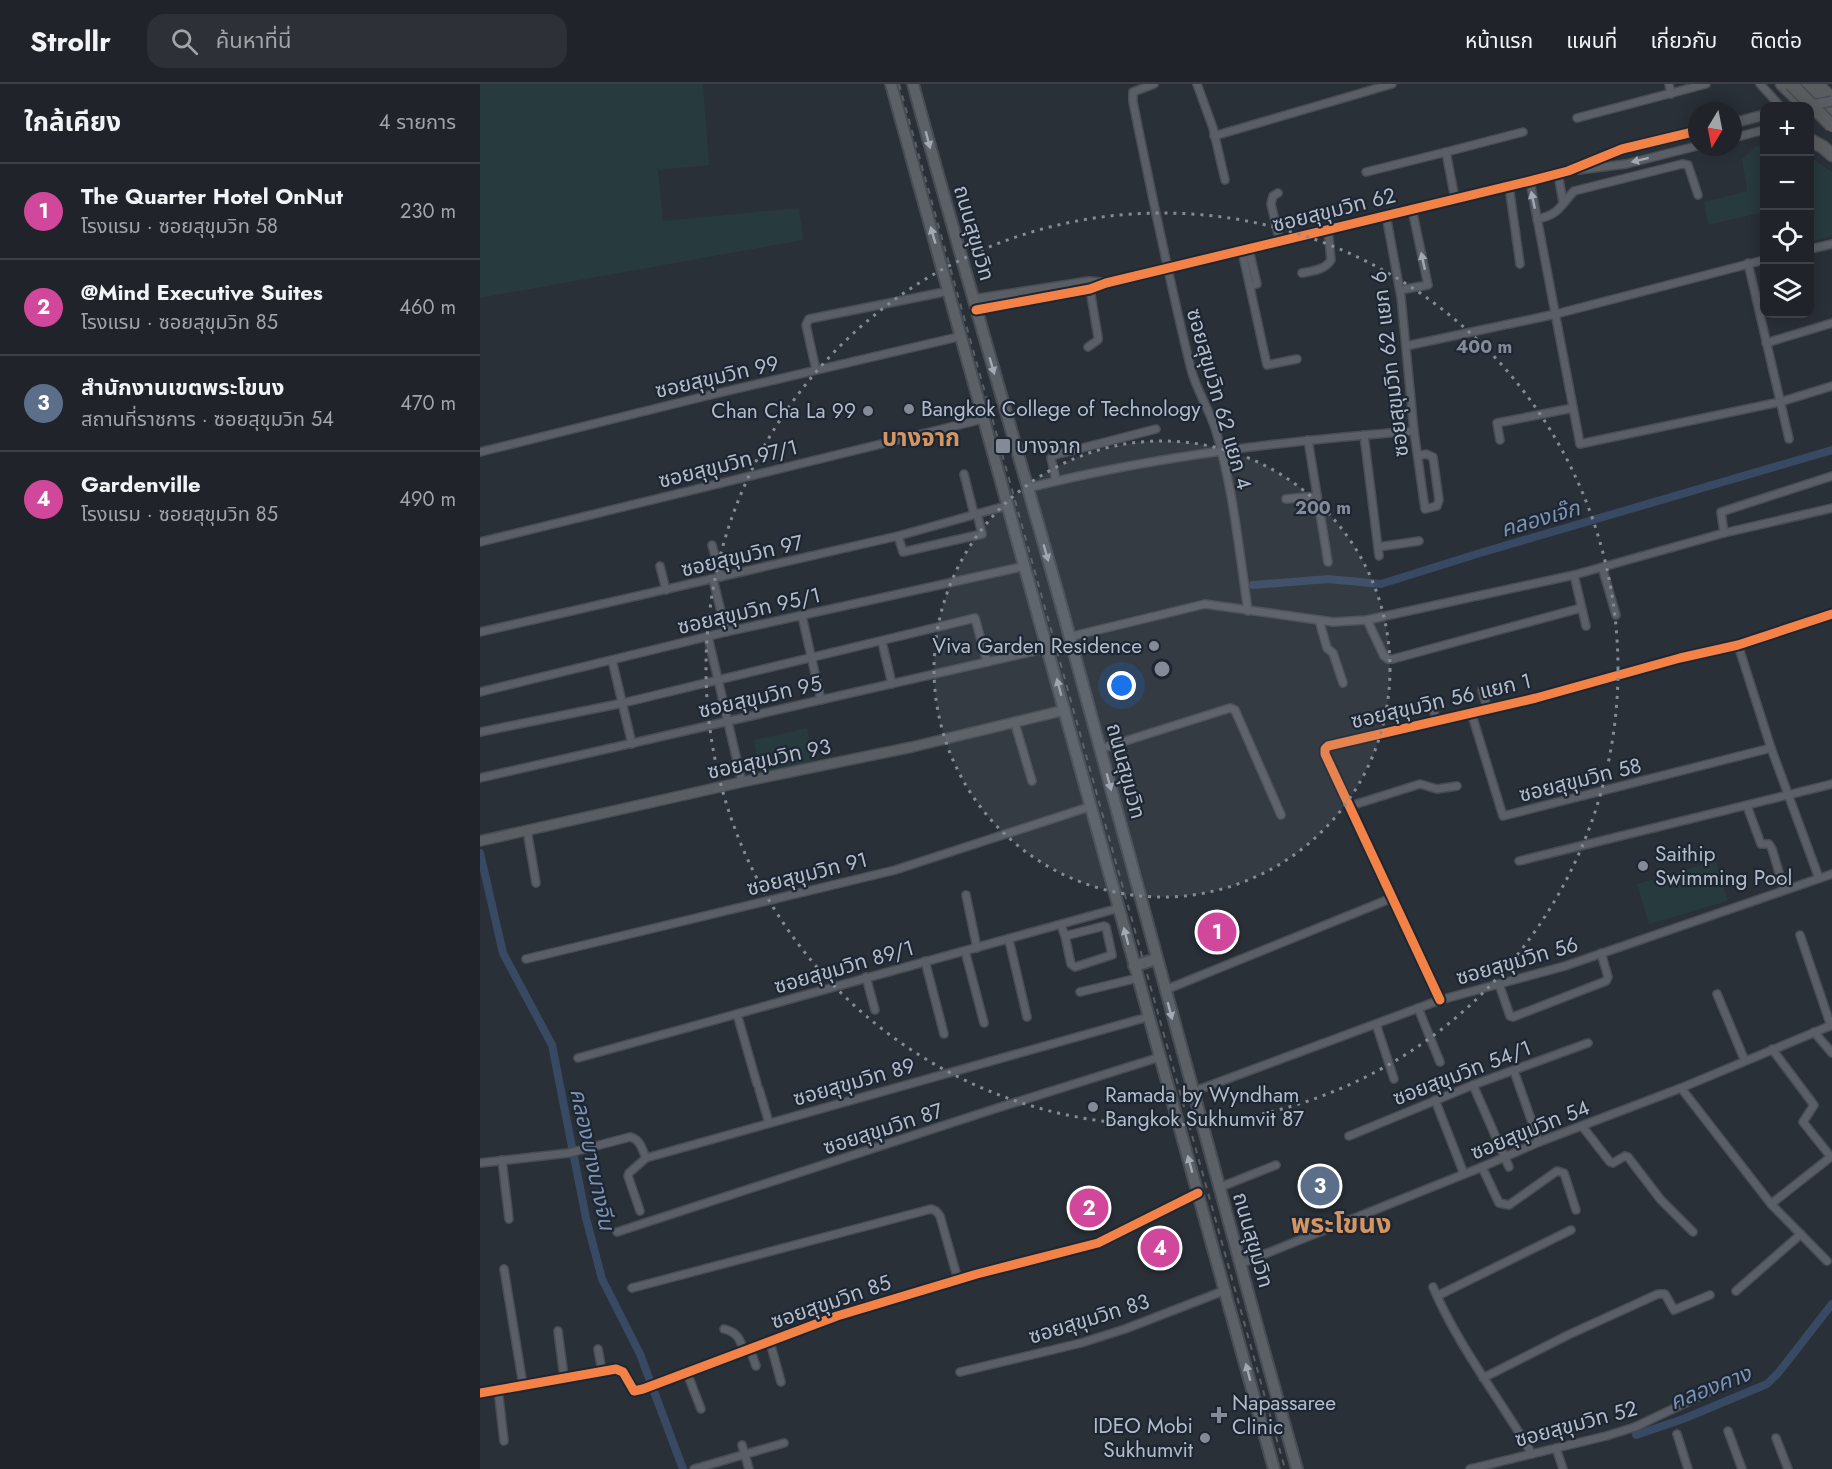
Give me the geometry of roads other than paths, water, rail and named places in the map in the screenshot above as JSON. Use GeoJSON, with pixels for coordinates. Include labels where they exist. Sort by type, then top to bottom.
{"type":"FeatureCollection","features":[{"type":"Feature","properties":{"kind":"highway"},"geometry":{"type":"LineString","coordinates":[[1782,84],[1801,102]]}},
{"type":"Feature","properties":{"kind":"highway"},"geometry":{"type":"LineString","coordinates":[[1791,84],[1832,126]]}},
{"type":"Feature","properties":{"kind":"highway"},"geometry":{"type":"LineString","coordinates":[[1804,84],[1832,112]]}},
{"type":"Feature","properties":{"kind":"highway"},"geometry":{"type":"LineString","coordinates":[[1817,84],[1832,100]]}},
{"type":"Feature","properties":{"kind":"highway"},"geometry":{"type":"LineString","coordinates":[[1814,116],[1832,134]]}},
{"type":"Feature","properties":{"kind":"highway"},"geometry":{"type":"LineString","coordinates":[[1814,143],[1828,151]]}},
{"type":"Feature","properties":{"kind":"main road","name":"ถนนสุขุมวิท"},"geometry":{"type":"LineString","coordinates":[[891,84],[1274,1469]]}},
{"type":"Feature","properties":{"kind":"main road","name":"ถนนสุขุมวิท"},"geometry":{"type":"LineString","coordinates":[[913,84],[974,305],[1028,488],[1218,1188],[1297,1469]]}},
{"type":"Feature","properties":{"kind":"main road"},"geometry":{"type":"LineString","coordinates":[[954,310],[974,305]]}},
{"type":"Feature","properties":{"kind":"main road"},"geometry":{"type":"LineString","coordinates":[[1134,966],[1156,959]]}},
{"type":"Feature","properties":{"kind":"street","name":"ซอยสุขุมวิท 62 แยก 4"},"geometry":{"type":"LineString","coordinates":[[1154,84],[1135,90],[1132,95],[1166,269],[1193,377],[1214,426],[1221,451],[1230,492],[1248,611]]}},
{"type":"Feature","properties":{"kind":"street"},"geometry":{"type":"LineString","coordinates":[[1197,84],[1214,135],[1225,180]]}},
{"type":"Feature","properties":{"kind":"street"},"geometry":{"type":"LineString","coordinates":[[1214,135],[1392,84]]}},
{"type":"Feature","properties":{"kind":"street"},"geometry":{"type":"LineString","coordinates":[[1669,84],[1671,94]]}},
{"type":"Feature","properties":{"kind":"street"},"geometry":{"type":"LineString","coordinates":[[1577,118],[1706,84]]}},
{"type":"Feature","properties":{"kind":"street"},"geometry":{"type":"LineString","coordinates":[[1760,84],[1775,102]]}},
{"type":"Feature","properties":{"kind":"street"},"geometry":{"type":"LineString","coordinates":[[1814,104],[1832,100]]}},
{"type":"Feature","properties":{"kind":"street"},"geometry":{"type":"LineString","coordinates":[[1742,121],[1760,116]]}},
{"type":"Feature","properties":{"kind":"street"},"geometry":{"type":"LineString","coordinates":[[1366,172],[1523,132]]}},
{"type":"Feature","properties":{"kind":"street"},"geometry":{"type":"LineString","coordinates":[[1742,136],[1760,132]]}},
{"type":"Feature","properties":{"kind":"street","name":"ซอยสุขุมวิท 62"},"geometry":{"type":"LineString","coordinates":[[974,305],[1090,289],[1106,283],[1530,181],[1563,172],[1622,149],[1688,133]]}},
{"type":"Feature","properties":{"kind":"street"},"geometry":{"type":"LineString","coordinates":[[1814,138],[1828,151]]}},
{"type":"Feature","properties":{"kind":"street"},"geometry":{"type":"LineString","coordinates":[[1563,202],[1563,172],[1626,164],[1688,148]]}},
{"type":"Feature","properties":{"kind":"street"},"geometry":{"type":"LineString","coordinates":[[1446,153],[1455,199]]}},
{"type":"Feature","properties":{"kind":"street"},"geometry":{"type":"LineString","coordinates":[[1537,219],[1555,214],[1574,191],[1682,164],[1688,165],[1691,170],[1698,195]]}},
{"type":"Feature","properties":{"kind":"street"},"geometry":{"type":"LineString","coordinates":[[1530,181],[1580,444],[1780,402],[1832,387]]}},
{"type":"Feature","properties":{"kind":"street"},"geometry":{"type":"LineString","coordinates":[[1509,186],[1520,264]]}},
{"type":"Feature","properties":{"kind":"street"},"geometry":{"type":"LineString","coordinates":[[1278,193],[1273,196],[1271,204],[1280,242]]}},
{"type":"Feature","properties":{"kind":"street"},"geometry":{"type":"LineString","coordinates":[[1400,290],[1428,285],[1412,209]]}},
{"type":"Feature","properties":{"kind":"street","name":"ซอยสุขุมวิท 62 แยก 6"},"geometry":{"type":"LineString","coordinates":[[1386,215],[1400,290],[1414,431],[1425,508],[1437,506],[1439,500],[1433,457],[1426,454],[1418,456]]}},
{"type":"Feature","properties":{"kind":"street"},"geometry":{"type":"LineString","coordinates":[[1302,273],[1324,268],[1332,260],[1328,229]]}},
{"type":"Feature","properties":{"kind":"street"},"geometry":{"type":"LineString","coordinates":[[1814,248],[1832,244]]}},
{"type":"Feature","properties":{"kind":"street"},"geometry":{"type":"LineString","coordinates":[[1245,250],[1250,286],[1267,365],[1297,359]]}},
{"type":"Feature","properties":{"kind":"street"},"geometry":{"type":"LineString","coordinates":[[1406,345],[1556,314],[1760,261]]}},
{"type":"Feature","properties":{"kind":"street"},"geometry":{"type":"LineString","coordinates":[[1748,263],[1789,439]]}},
{"type":"Feature","properties":{"kind":"street","name":"ซอยสุขุมวิท 62"},"geometry":{"type":"LineString","coordinates":[[974,305],[1089,282],[1106,283]]}},
{"type":"Feature","properties":{"kind":"street"},"geometry":{"type":"LineString","coordinates":[[1088,347],[1098,340],[1090,289]]}},
{"type":"Feature","properties":{"kind":"street"},"geometry":{"type":"LineString","coordinates":[[816,370],[806,325],[809,319],[949,291]]}},
{"type":"Feature","properties":{"kind":"street"},"geometry":{"type":"LineString","coordinates":[[1766,343],[1832,323]]}},
{"type":"Feature","properties":{"kind":"street","name":"ซอยสุขุมวิท 99"},"geometry":{"type":"LineString","coordinates":[[480,452],[962,336]]}},
{"type":"Feature","properties":{"kind":"street"},"geometry":{"type":"LineString","coordinates":[[1500,440],[1497,423],[1573,408]]}},
{"type":"Feature","properties":{"kind":"street","name":"ซอยสุขุมวิท 97/1"},"geometry":{"type":"LineString","coordinates":[[480,542],[983,419]]}},
{"type":"Feature","properties":{"kind":"street"},"geometry":{"type":"LineString","coordinates":[[1056,480],[1051,462],[1051,458],[1055,455],[1156,429]]}},
{"type":"Feature","properties":{"kind":"street"},"geometry":{"type":"LineString","coordinates":[[1028,488],[1056,480],[1221,451],[1308,440],[1414,431]]}},
{"type":"Feature","properties":{"kind":"street"},"geometry":{"type":"LineString","coordinates":[[1364,435],[1379,556]]}},
{"type":"Feature","properties":{"kind":"street"},"geometry":{"type":"LineString","coordinates":[[1308,440],[1328,562]]}},
{"type":"Feature","properties":{"kind":"street"},"geometry":{"type":"LineString","coordinates":[[898,536],[903,552],[982,534],[964,474]]}},
{"type":"Feature","properties":{"kind":"street"},"geometry":{"type":"LineString","coordinates":[[1724,533],[1721,512],[1832,476]]}},
{"type":"Feature","properties":{"kind":"street"},"geometry":{"type":"LineString","coordinates":[[1286,499],[1317,496]]}},
{"type":"Feature","properties":{"kind":"street","name":"ซอยสุขุมวิท 97"},"geometry":{"type":"LineString","coordinates":[[480,632],[898,536],[1009,506]]}},
{"type":"Feature","properties":{"kind":"street"},"geometry":{"type":"LineString","coordinates":[[1069,637],[1205,604],[1333,622],[1367,620],[1574,575],[1724,533],[1832,508]]}},
{"type":"Feature","properties":{"kind":"street"},"geometry":{"type":"LineString","coordinates":[[1378,547],[1419,541]]}},
{"type":"Feature","properties":{"kind":"street"},"geometry":{"type":"LineString","coordinates":[[712,545],[721,578]]}},
{"type":"Feature","properties":{"kind":"street"},"geometry":{"type":"LineString","coordinates":[[660,566],[666,590]]}},
{"type":"Feature","properties":{"kind":"street","name":"ซอยสุขุมวิท 95/1"},"geometry":{"type":"LineString","coordinates":[[480,692],[726,632],[1025,566]]}},
{"type":"Feature","properties":{"kind":"street"},"geometry":{"type":"LineString","coordinates":[[1602,567],[1616,615]]}},
{"type":"Feature","properties":{"kind":"street"},"geometry":{"type":"LineString","coordinates":[[1574,575],[1586,626]]}},
{"type":"Feature","properties":{"kind":"street"},"geometry":{"type":"LineString","coordinates":[[713,579],[726,632]]}},
{"type":"Feature","properties":{"kind":"street"},"geometry":{"type":"LineString","coordinates":[[1367,620],[1384,656],[1393,659],[1581,608]]}},
{"type":"Feature","properties":{"kind":"street","name":"ซอยสุขุมวิท 56 แยก 1"},"geometry":{"type":"LineString","coordinates":[[1440,1000],[1325,754],[1328,746],[1536,698],[1680,658],[1738,645],[1832,614]]}},
{"type":"Feature","properties":{"kind":"street"},"geometry":{"type":"LineString","coordinates":[[802,615],[821,700]]}},
{"type":"Feature","properties":{"kind":"street"},"geometry":{"type":"LineString","coordinates":[[480,732],[719,681],[975,618],[987,662]]}},
{"type":"Feature","properties":{"kind":"street"},"geometry":{"type":"LineString","coordinates":[[1319,620],[1327,648],[1334,652],[1343,683]]}},
{"type":"Feature","properties":{"kind":"street"},"geometry":{"type":"LineString","coordinates":[[708,637],[742,782]]}},
{"type":"Feature","properties":{"kind":"street"},"geometry":{"type":"LineString","coordinates":[[882,642],[892,684]]}},
{"type":"Feature","properties":{"kind":"street"},"geometry":{"type":"LineString","coordinates":[[1738,645],[1771,748],[1819,878]]}},
{"type":"Feature","properties":{"kind":"street","name":"ซอยสุขุมวิท 95"},"geometry":{"type":"LineString","coordinates":[[480,778],[1048,648]]}},
{"type":"Feature","properties":{"kind":"street"},"geometry":{"type":"LineString","coordinates":[[612,660],[632,744]]}},
{"type":"Feature","properties":{"kind":"street"},"geometry":{"type":"LineString","coordinates":[[1482,690],[1487,708]]}},
{"type":"Feature","properties":{"kind":"street"},"geometry":{"type":"LineString","coordinates":[[1432,704],[1436,720]]}},
{"type":"Feature","properties":{"kind":"street"},"geometry":{"type":"LineString","coordinates":[[1100,749],[1230,708],[1235,710],[1281,815]]}},
{"type":"Feature","properties":{"kind":"street","name":"ซอยสุขุมวิท 93"},"geometry":{"type":"LineString","coordinates":[[480,841],[742,782],[902,750],[1065,710]]}},
{"type":"Feature","properties":{"kind":"street","name":"ซอยสุขุมวิท 58"},"geometry":{"type":"LineString","coordinates":[[1471,712],[1503,816],[1771,748]]}},
{"type":"Feature","properties":{"kind":"street"},"geometry":{"type":"LineString","coordinates":[[1015,724],[1032,781]]}},
{"type":"Feature","properties":{"kind":"street"},"geometry":{"type":"LineString","coordinates":[[1350,806],[1420,784],[1437,789],[1457,786]]}},
{"type":"Feature","properties":{"kind":"street"},"geometry":{"type":"LineString","coordinates":[[1519,861],[1832,784]]}},
{"type":"Feature","properties":{"kind":"street","name":"ซอยสุขุมวิท 91"},"geometry":{"type":"LineString","coordinates":[[526,959],[896,870],[1092,806]]}},
{"type":"Feature","properties":{"kind":"street"},"geometry":{"type":"LineString","coordinates":[[1747,806],[1761,844],[1769,844],[1773,849],[1784,889]]}},
{"type":"Feature","properties":{"kind":"street"},"geometry":{"type":"LineString","coordinates":[[527,830],[536,884]]}},
{"type":"Feature","properties":{"kind":"street","name":"ซอยสุขุมวิท 56"},"geometry":{"type":"LineString","coordinates":[[1192,1092],[1440,1000],[1565,966],[1832,874]]}},
{"type":"Feature","properties":{"kind":"street"},"geometry":{"type":"LineString","coordinates":[[966,895],[977,948]]}},
{"type":"Feature","properties":{"kind":"street"},"geometry":{"type":"LineString","coordinates":[[1165,990],[1392,898]]}},
{"type":"Feature","properties":{"kind":"street","name":"ซอยสุขุมวิท 89/1"},"geometry":{"type":"LineString","coordinates":[[578,1058],[1119,908]]}},
{"type":"Feature","properties":{"kind":"street"},"geometry":{"type":"LineString","coordinates":[[1061,925],[1071,964],[1075,967],[1113,955],[1104,926],[1065,936]]}},
{"type":"Feature","properties":{"kind":"street"},"geometry":{"type":"LineString","coordinates":[[1800,935],[1831,1025]]}},
{"type":"Feature","properties":{"kind":"street"},"geometry":{"type":"LineString","coordinates":[[1009,940],[1027,1017]]}},
{"type":"Feature","properties":{"kind":"street"},"geometry":{"type":"LineString","coordinates":[[965,951],[984,1023]]}},
{"type":"Feature","properties":{"kind":"street"},"geometry":{"type":"LineString","coordinates":[[1499,984],[1510,1016],[1513,1017],[1606,981],[1608,977],[1601,953]]}},
{"type":"Feature","properties":{"kind":"street"},"geometry":{"type":"LineString","coordinates":[[925,961],[944,1034]]}},
{"type":"Feature","properties":{"kind":"street"},"geometry":{"type":"LineString","coordinates":[[866,978],[875,1010]]}},
{"type":"Feature","properties":{"kind":"street"},"geometry":{"type":"LineString","coordinates":[[1080,992],[1138,978]]}},
{"type":"Feature","properties":{"kind":"street"},"geometry":{"type":"LineString","coordinates":[[1717,994],[1744,1061]]}},
{"type":"Feature","properties":{"kind":"street"},"geometry":{"type":"LineString","coordinates":[[1418,1008],[1440,1062]]}},
{"type":"Feature","properties":{"kind":"street"},"geometry":{"type":"LineString","coordinates":[[737,1014],[769,1123]]}},
{"type":"Feature","properties":{"kind":"street","name":"ซอยสุขุมวิท 89"},"geometry":{"type":"LineString","coordinates":[[646,1158],[1148,1017]]}},
{"type":"Feature","properties":{"kind":"street"},"geometry":{"type":"LineString","coordinates":[[1376,1024],[1394,1080]]}},
{"type":"Feature","properties":{"kind":"street","name":"ซอยสุขุมวิท 54"},"geometry":{"type":"LineString","coordinates":[[1240,1264],[1539,1142],[1681,1088],[1831,1025]]}},
{"type":"Feature","properties":{"kind":"street"},"geometry":{"type":"LineString","coordinates":[[1814,1032],[1832,1053]]}},
{"type":"Feature","properties":{"kind":"street","name":"ซอยสุขุมวิท 54/1"},"geometry":{"type":"LineString","coordinates":[[1348,1136],[1473,1085],[1588,1043]]}},
{"type":"Feature","properties":{"kind":"street"},"geometry":{"type":"LineString","coordinates":[[1771,1204],[1831,1156],[1803,1122],[1814,1105],[1772,1049]]}},
{"type":"Feature","properties":{"kind":"street","name":"ซอยสุขุมวิท 87"},"geometry":{"type":"LineString","coordinates":[[617,1232],[978,1114],[1160,1058]]}},
{"type":"Feature","properties":{"kind":"street"},"geometry":{"type":"LineString","coordinates":[[1514,1071],[1539,1142]]}},
{"type":"Feature","properties":{"kind":"street"},"geometry":{"type":"LineString","coordinates":[[1473,1085],[1509,1167]]}},
{"type":"Feature","properties":{"kind":"street"},"geometry":{"type":"LineString","coordinates":[[1681,1088],[1771,1204],[1827,1261]]}},
{"type":"Feature","properties":{"kind":"street"},"geometry":{"type":"LineString","coordinates":[[1435,1100],[1464,1173]]}},
{"type":"Feature","properties":{"kind":"street"},"geometry":{"type":"LineString","coordinates":[[1582,1126],[1610,1162],[1626,1156],[1661,1200],[1693,1232]]}},
{"type":"Feature","properties":{"kind":"street"},"geometry":{"type":"LineString","coordinates":[[480,1163],[570,1154],[580,1149],[630,1137],[636,1138],[646,1158],[628,1176],[640,1211]]}},
{"type":"Feature","properties":{"kind":"street"},"geometry":{"type":"LineString","coordinates":[[502,1160],[509,1219]]}},
{"type":"Feature","properties":{"kind":"street"},"geometry":{"type":"LineString","coordinates":[[1218,1188],[1276,1165]]}},
{"type":"Feature","properties":{"kind":"street"},"geometry":{"type":"LineString","coordinates":[[1482,1167],[1499,1203],[1506,1205],[1557,1171],[1564,1173],[1576,1210]]}},
{"type":"Feature","properties":{"kind":"street","name":"ซอยสุขุมวิท 85"},"geometry":{"type":"LineString","coordinates":[[480,1393],[620,1369],[634,1391],[643,1389],[837,1316],[958,1280],[1098,1244],[1198,1193]]}},
{"type":"Feature","properties":{"kind":"street"},"geometry":{"type":"LineString","coordinates":[[632,1288],[931,1209],[940,1216],[958,1280]]}},
{"type":"Feature","properties":{"kind":"street"},"geometry":{"type":"LineString","coordinates":[[1437,1296],[1571,1230]]}},
{"type":"Feature","properties":{"kind":"street"},"geometry":{"type":"LineString","coordinates":[[1736,1291],[1801,1234]]}},
{"type":"Feature","properties":{"kind":"street"},"geometry":{"type":"LineString","coordinates":[[504,1269],[523,1384]]}},
{"type":"Feature","properties":{"kind":"street"},"geometry":{"type":"LineString","coordinates":[[1433,1287],[1483,1378],[1511,1418],[1532,1454]]}},
{"type":"Feature","properties":{"kind":"street","name":"ซอยสุขุมวิท 83"},"geometry":{"type":"LineString","coordinates":[[960,1372],[1081,1343],[1125,1329],[1226,1290]]}},
{"type":"Feature","properties":{"kind":"street"},"geometry":{"type":"LineString","coordinates":[[1483,1378],[1568,1335],[1658,1294],[1665,1294],[1674,1310],[1710,1295]]}},
{"type":"Feature","properties":{"kind":"street"},"geometry":{"type":"LineString","coordinates":[[724,1329],[738,1336],[756,1366]]}},
{"type":"Feature","properties":{"kind":"street"},"geometry":{"type":"LineString","coordinates":[[558,1331],[564,1377]]}},
{"type":"Feature","properties":{"kind":"street"},"geometry":{"type":"LineString","coordinates":[[770,1342],[781,1382]]}},
{"type":"Feature","properties":{"kind":"street"},"geometry":{"type":"LineString","coordinates":[[598,1349],[602,1371]]}},
{"type":"Feature","properties":{"kind":"street"},"geometry":{"type":"LineString","coordinates":[[687,1372],[702,1409]]}},
{"type":"Feature","properties":{"kind":"street","name":"ซอยสุขุมวิท 52"},"geometry":{"type":"LineString","coordinates":[[1473,1468],[1635,1427],[1720,1386]]}},
{"type":"Feature","properties":{"kind":"street"},"geometry":{"type":"LineString","coordinates":[[498,1389],[504,1441]]}},
{"type":"Feature","properties":{"kind":"street"},"geometry":{"type":"LineString","coordinates":[[1728,1431],[1742,1469]]}},
{"type":"Feature","properties":{"kind":"street"},"geometry":{"type":"LineString","coordinates":[[1677,1434],[1688,1469]]}},
{"type":"Feature","properties":{"kind":"street"},"geometry":{"type":"LineString","coordinates":[[1776,1438],[1788,1469]]}},
{"type":"Feature","properties":{"kind":"street"},"geometry":{"type":"LineString","coordinates":[[694,1469],[784,1443]]}},
{"type":"Feature","properties":{"kind":"street"},"geometry":{"type":"LineString","coordinates":[[742,1445],[749,1469]]}},
{"type":"Feature","properties":{"kind":"street"},"geometry":{"type":"LineString","coordinates":[[1556,1448],[1563,1469]]}},
{"type":"Feature","properties":{"kind":"waterway","name":"คลองเจ๊ก"},"geometry":{"type":"LineString","coordinates":[[1253,585],[1328,579],[1381,584],[1832,450]]}},
{"type":"Feature","properties":{"kind":"waterway","name":"คลองบางนางจีน"},"geometry":{"type":"LineString","coordinates":[[480,853],[503,953],[552,1045],[586,1218],[602,1279],[640,1354],[683,1469]]}},
{"type":"Feature","properties":{"kind":"waterway","name":"คลองคาง"},"geometry":{"type":"LineString","coordinates":[[1636,1435],[1683,1419],[1767,1384],[1832,1304]]}},
{"type":"Feature","properties":{"kind":"railway"},"geometry":{"type":"LineString","coordinates":[[899,84],[1285,1469]]}},
{"type":"Feature","properties":{"kind":"place","name":"Bangkok College of Technology"},"geometry":{"type":"Point","coordinates":[909,409]}},
{"type":"Feature","properties":{"kind":"place","name":"Chan Cha La 99"},"geometry":{"type":"Point","coordinates":[868,411]}},
{"type":"Feature","properties":{"kind":"place","name":"บางจาก"},"geometry":{"type":"Point","coordinates":[1003,446]}},
{"type":"Feature","properties":{"kind":"place","name":"Viva Garden Residence"},"geometry":{"type":"Point","coordinates":[1154,646]}},
{"type":"Feature","properties":{"kind":"place","name":"Saithip Swimming Pool"},"geometry":{"type":"Point","coordinates":[1643,866]}},
{"type":"Feature","properties":{"kind":"place","name":"The Quarter Hotel OnNut"},"geometry":{"type":"Point","coordinates":[1217,932]}},
{"type":"Feature","properties":{"kind":"place","name":"Ramada by Wyndham Bangkok Sukhumvit 87"},"geometry":{"type":"Point","coordinates":[1093,1107]}},
{"type":"Feature","properties":{"kind":"place","name":"สำนักงานเขตพระโขนง"},"geometry":{"type":"Point","coordinates":[1320,1186]}},
{"type":"Feature","properties":{"kind":"place","name":"@Mind Executive Suites"},"geometry":{"type":"Point","coordinates":[1089,1208]}},
{"type":"Feature","properties":{"kind":"place","name":"Gardenville"},"geometry":{"type":"Point","coordinates":[1160,1248]}},
{"type":"Feature","properties":{"kind":"place","name":"Napassaree Clinic"},"geometry":{"type":"Point","coordinates":[1219,1415]}},
{"type":"Feature","properties":{"kind":"place","name":"IDEO Mobi Sukhumvit"},"geometry":{"type":"Point","coordinates":[1205,1438]}},
{"type":"Feature","properties":{"kind":"district","name":"บางจาก"},"geometry":{"type":"Point","coordinates":[921,438]}},
{"type":"Feature","properties":{"kind":"district","name":"พระโขนง"},"geometry":{"type":"Point","coordinates":[1341,1224]}}]}
